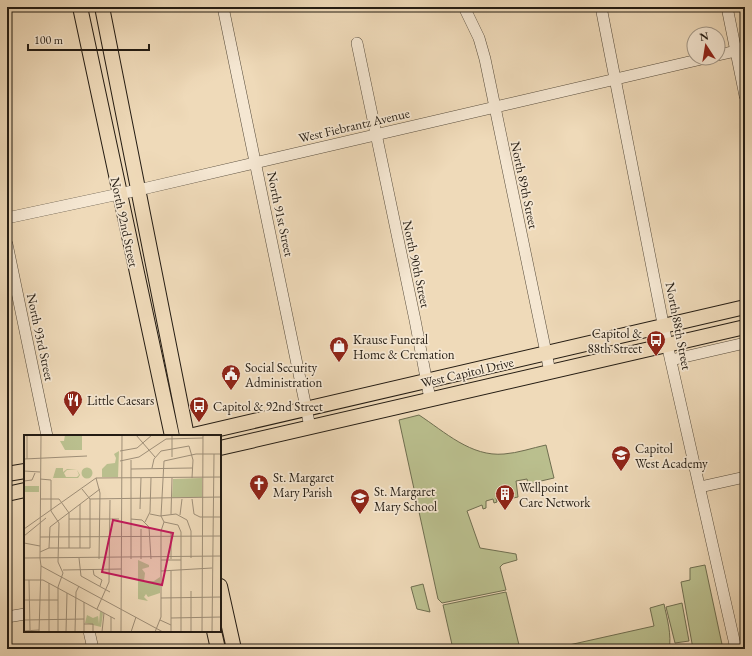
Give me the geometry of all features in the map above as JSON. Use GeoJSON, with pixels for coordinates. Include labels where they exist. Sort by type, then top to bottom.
{"type":"FeatureCollection","features":[{"type":"Feature","properties":{"kind":"main road","name":"North 92nd Street"},"geometry":{"type":"LineString","coordinates":[[80,7],[172,435]]}},
{"type":"Feature","properties":{"kind":"main road","name":"North 92nd Street"},"geometry":{"type":"LineString","coordinates":[[102,7],[188,435]]}},
{"type":"Feature","properties":{"kind":"main road","name":"West Capitol Drive"},"geometry":{"type":"LineString","coordinates":[[192,435],[745,307]]}},
{"type":"Feature","properties":{"kind":"main road","name":"West Capitol Drive"},"geometry":{"type":"LineString","coordinates":[[221,448],[745,327]]}},
{"type":"Feature","properties":{"kind":"main road"},"geometry":{"type":"LineString","coordinates":[[221,437],[255,428],[262,419]]}},
{"type":"Feature","properties":{"kind":"main road"},"geometry":{"type":"LineString","coordinates":[[7,474],[24,471]]}},
{"type":"Feature","properties":{"kind":"main road"},"geometry":{"type":"LineString","coordinates":[[7,494],[24,490]]}},
{"type":"Feature","properties":{"kind":"main road"},"geometry":{"type":"LineString","coordinates":[[221,590],[234,649]]}},
{"type":"Feature","properties":{"kind":"main road"},"geometry":{"type":"LineString","coordinates":[[214,632],[218,649]]}},
{"type":"Feature","properties":{"kind":"street","name":"North 91st Street"},"geometry":{"type":"LineString","coordinates":[[223,7],[310,427]]}},
{"type":"Feature","properties":{"kind":"street","name":"North 89th Street"},"geometry":{"type":"LineString","coordinates":[[464,7],[479,38],[495,107],[550,372]]}},
{"type":"Feature","properties":{"kind":"street","name":"North 88th Street"},"geometry":{"type":"LineString","coordinates":[[601,7],[667,344],[736,649]]}},
{"type":"Feature","properties":{"kind":"street"},"geometry":{"type":"LineString","coordinates":[[727,7],[740,50],[745,96]]}},
{"type":"Feature","properties":{"kind":"street","name":"North 90th Street"},"geometry":{"type":"LineString","coordinates":[[357,43],[430,399]]}},
{"type":"Feature","properties":{"kind":"street"},"geometry":{"type":"LineString","coordinates":[[726,53],[740,50]]}},
{"type":"Feature","properties":{"kind":"street","name":"West Fiebrantz Avenue"},"geometry":{"type":"LineString","coordinates":[[7,218],[138,190],[686,63]]}},
{"type":"Feature","properties":{"kind":"street","name":"North 93rd Street"},"geometry":{"type":"LineString","coordinates":[[7,244],[47,435]]}},
{"type":"Feature","properties":{"kind":"street"},"geometry":{"type":"LineString","coordinates":[[671,360],[745,343]]}},
{"type":"Feature","properties":{"kind":"street"},"geometry":{"type":"LineString","coordinates":[[700,487],[745,476]]}},
{"type":"Feature","properties":{"kind":"street"},"geometry":{"type":"LineString","coordinates":[[7,617],[24,614]]}},
{"type":"Feature","properties":{"kind":"street"},"geometry":{"type":"LineString","coordinates":[[89,632],[93,649]]}},
{"type":"Feature","properties":{"kind":"green space"},"geometry":{"type":"Polygon","coordinates":[[[419,415],[449,436],[480,452],[504,454],[520,452],[546,445],[554,478],[528,484],[527,479],[516,481],[518,497],[504,500],[503,497],[496,498],[497,502],[494,503],[493,499],[486,501],[486,508],[483,509],[482,505],[467,511],[480,548],[516,554],[517,560],[503,564],[500,567],[506,590],[442,603],[438,599],[399,420],[419,415]]]}},
{"type":"Feature","properties":{"kind":"green space"},"geometry":{"type":"Polygon","coordinates":[[[705,565],[723,649],[693,649],[681,582],[690,580],[690,568],[705,565]]]}},
{"type":"Feature","properties":{"kind":"green space"},"geometry":{"type":"Polygon","coordinates":[[[423,584],[430,612],[417,609],[411,587],[423,584]]]}},
{"type":"Feature","properties":{"kind":"green space"},"geometry":{"type":"Polygon","coordinates":[[[506,592],[520,649],[453,649],[443,605],[506,592]]]}},
{"type":"Feature","properties":{"kind":"green space"},"geometry":{"type":"Polygon","coordinates":[[[682,603],[689,641],[675,643],[666,607],[682,603]]]}},
{"type":"Feature","properties":{"kind":"green space"},"geometry":{"type":"Polygon","coordinates":[[[664,604],[670,633],[669,649],[551,649],[654,626],[650,608],[664,604]]]}},
{"type":"Feature","properties":{"kind":"place","name":"Capitol & 88th Street"},"geometry":{"type":"Point","coordinates":[656,357]}},
{"type":"Feature","properties":{"kind":"place","name":"Krause Funeral Home & Cremation"},"geometry":{"type":"Point","coordinates":[339,363]}},
{"type":"Feature","properties":{"kind":"place","name":"Social Security Administration"},"geometry":{"type":"Point","coordinates":[231,391]}},
{"type":"Feature","properties":{"kind":"place","name":"Little Caesars"},"geometry":{"type":"Point","coordinates":[73,417]}},
{"type":"Feature","properties":{"kind":"place","name":"Capitol & 92nd Street"},"geometry":{"type":"Point","coordinates":[199,423]}},
{"type":"Feature","properties":{"kind":"place","name":"Capitol West Academy"},"geometry":{"type":"Point","coordinates":[621,472]}},
{"type":"Feature","properties":{"kind":"place","name":"St. Margaret Mary Parish"},"geometry":{"type":"Point","coordinates":[259,501]}},
{"type":"Feature","properties":{"kind":"place","name":"Wellpoint Care Network"},"geometry":{"type":"Point","coordinates":[505,511]}},
{"type":"Feature","properties":{"kind":"place","name":"St. Margaret Mary School"},"geometry":{"type":"Point","coordinates":[360,515]}}]}
